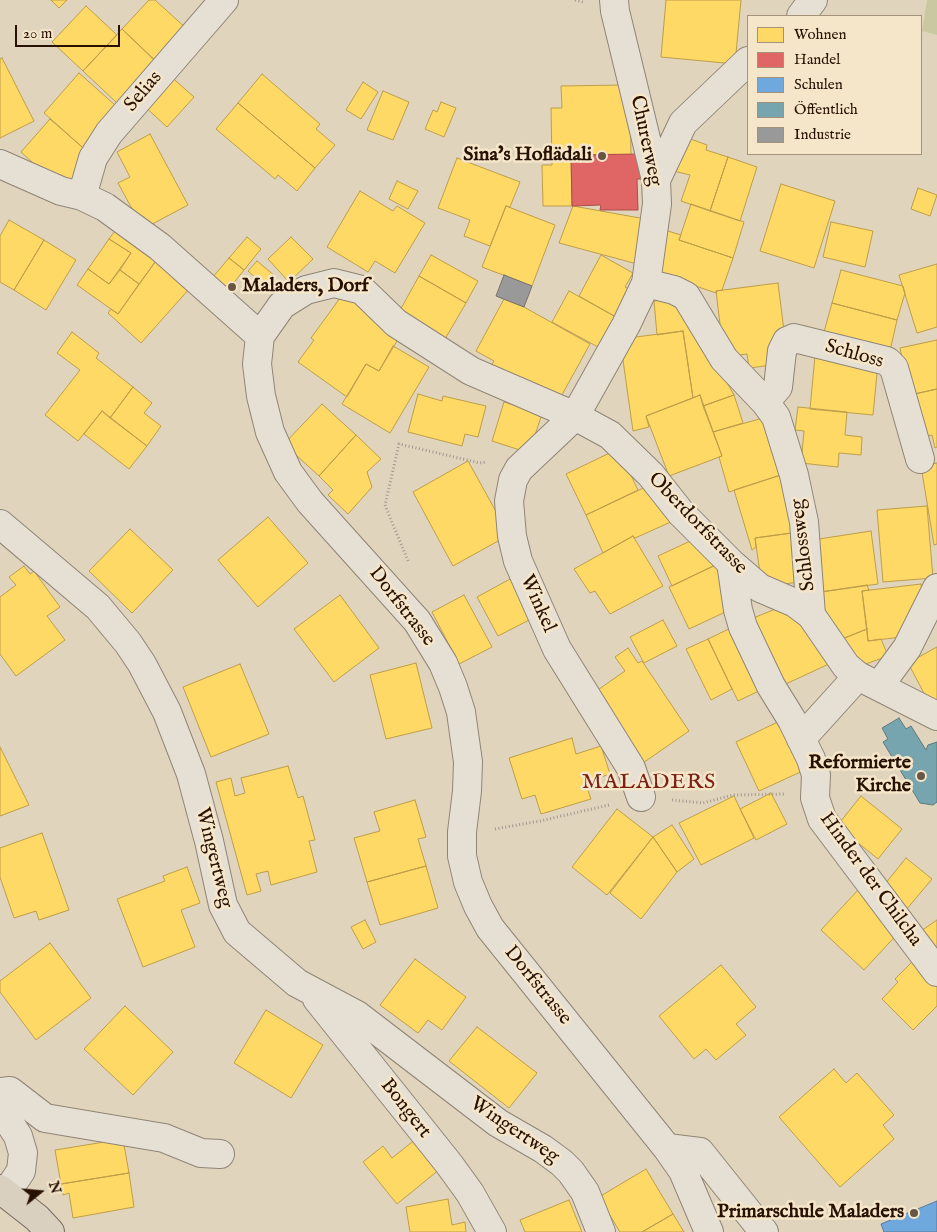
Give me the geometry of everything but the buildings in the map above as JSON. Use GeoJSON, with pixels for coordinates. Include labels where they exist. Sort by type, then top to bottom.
{"type":"FeatureCollection","features":[{"type":"Feature","properties":{"kind":"main road"},"geometry":{"type":"LineString","coordinates":[[3,1191],[37,1218],[50,1232]]}},
{"type":"Feature","properties":{"kind":"street","name":"Selias"},"geometry":{"type":"LineString","coordinates":[[82,196],[93,158],[110,133],[224,0]]}},
{"type":"Feature","properties":{"kind":"street","name":"Churerweg"},"geometry":{"type":"LineString","coordinates":[[575,416],[626,325],[646,284],[657,204],[656,180],[615,11],[614,0]]}},
{"type":"Feature","properties":{"kind":"street"},"geometry":{"type":"LineString","coordinates":[[801,15],[813,0]]}},
{"type":"Feature","properties":{"kind":"street"},"geometry":{"type":"LineString","coordinates":[[656,180],[683,123],[747,62]]}},
{"type":"Feature","properties":{"kind":"street"},"geometry":{"type":"LineString","coordinates":[[0,164],[61,191],[82,196],[105,207],[160,247],[260,336]]}},
{"type":"Feature","properties":{"kind":"street","name":"Dorfstrasse"},"geometry":{"type":"LineString","coordinates":[[575,416],[471,371],[396,323],[362,290],[334,282],[306,290],[282,305],[260,336],[257,364],[261,396],[270,432],[288,472],[310,502],[417,621],[443,663],[453,687],[461,712],[468,762],[462,856],[468,882],[478,906],[490,928],[667,1148],[683,1171],[709,1232]]}},
{"type":"Feature","properties":{"kind":"street"},"geometry":{"type":"LineString","coordinates":[[646,284],[674,290],[686,296],[724,359],[765,402]]}},
{"type":"Feature","properties":{"kind":"street","name":"Schloss"},"geometry":{"type":"LineString","coordinates":[[765,402],[778,387],[782,351],[787,341],[794,338],[887,361],[894,368],[920,459]]}},
{"type":"Feature","properties":{"kind":"street","name":"Schlossweg"},"geometry":{"type":"LineString","coordinates":[[765,402],[776,417],[794,475],[804,522],[811,615]]}},
{"type":"Feature","properties":{"kind":"street","name":"Winkel"},"geometry":{"type":"LineString","coordinates":[[575,416],[520,468],[513,480],[509,501],[512,536],[518,562],[557,649],[631,768],[641,797]]}},
{"type":"Feature","properties":{"kind":"street","name":"Oberdorfstrasse"},"geometry":{"type":"LineString","coordinates":[[575,416],[610,435],[652,476],[680,513],[731,563],[760,588],[795,603],[811,615],[846,666],[869,681],[937,716]]}},
{"type":"Feature","properties":{"kind":"street","name":"Wingertweg"},"geometry":{"type":"LineString","coordinates":[[0,524],[98,607],[128,643],[158,694],[186,759],[202,810],[223,904],[231,924],[248,943],[312,992],[345,1008],[370,1024],[502,1127],[543,1149],[562,1163],[584,1192],[601,1232]]}},
{"type":"Feature","properties":{"kind":"street","name":"Hinder der Chilcha"},"geometry":{"type":"LineString","coordinates":[[731,563],[738,610],[743,626],[771,686],[811,759],[816,775],[815,798],[822,819],[937,972]]}},
{"type":"Feature","properties":{"kind":"street"},"geometry":{"type":"LineString","coordinates":[[801,738],[907,648],[937,588]]}},
{"type":"Feature","properties":{"kind":"street","name":"Bongert"},"geometry":{"type":"LineString","coordinates":[[312,992],[470,1193],[492,1232]]}},
{"type":"Feature","properties":{"kind":"street"},"geometry":{"type":"LineString","coordinates":[[0,1092],[10,1091],[45,1118],[164,1138],[201,1153],[220,1154]]}},
{"type":"Feature","properties":{"kind":"street"},"geometry":{"type":"LineString","coordinates":[[0,1108],[18,1136],[23,1153],[21,1171],[3,1191]]}},
{"type":"Feature","properties":{"kind":"street"},"geometry":{"type":"LineString","coordinates":[[667,1148],[700,1152],[764,1232]]}},
{"type":"Feature","properties":{"kind":"path"},"geometry":{"type":"LineString","coordinates":[[410,565],[385,505],[398,444],[480,463],[531,458]]}},
{"type":"Feature","properties":{"kind":"shaded area"},"geometry":{"type":"Polygon","coordinates":[[[927,0],[937,0],[937,35],[922,31],[927,0]]]}},
{"type":"Feature","properties":{"kind":"place","name":"Sina's Hoflädali"},"geometry":{"type":"Point","coordinates":[602,156]}},
{"type":"Feature","properties":{"kind":"place","name":"Maladers, Dorf"},"geometry":{"type":"Point","coordinates":[232,287]}},
{"type":"Feature","properties":{"kind":"place","name":"Reformierte Kirche"},"geometry":{"type":"Point","coordinates":[921,776]}},
{"type":"Feature","properties":{"kind":"place","name":"Primarschule Maladers"},"geometry":{"type":"Point","coordinates":[914,1213]}},
{"type":"Feature","properties":{"kind":"district","name":"MALADERS"},"geometry":{"type":"Point","coordinates":[649,783]}}]}
